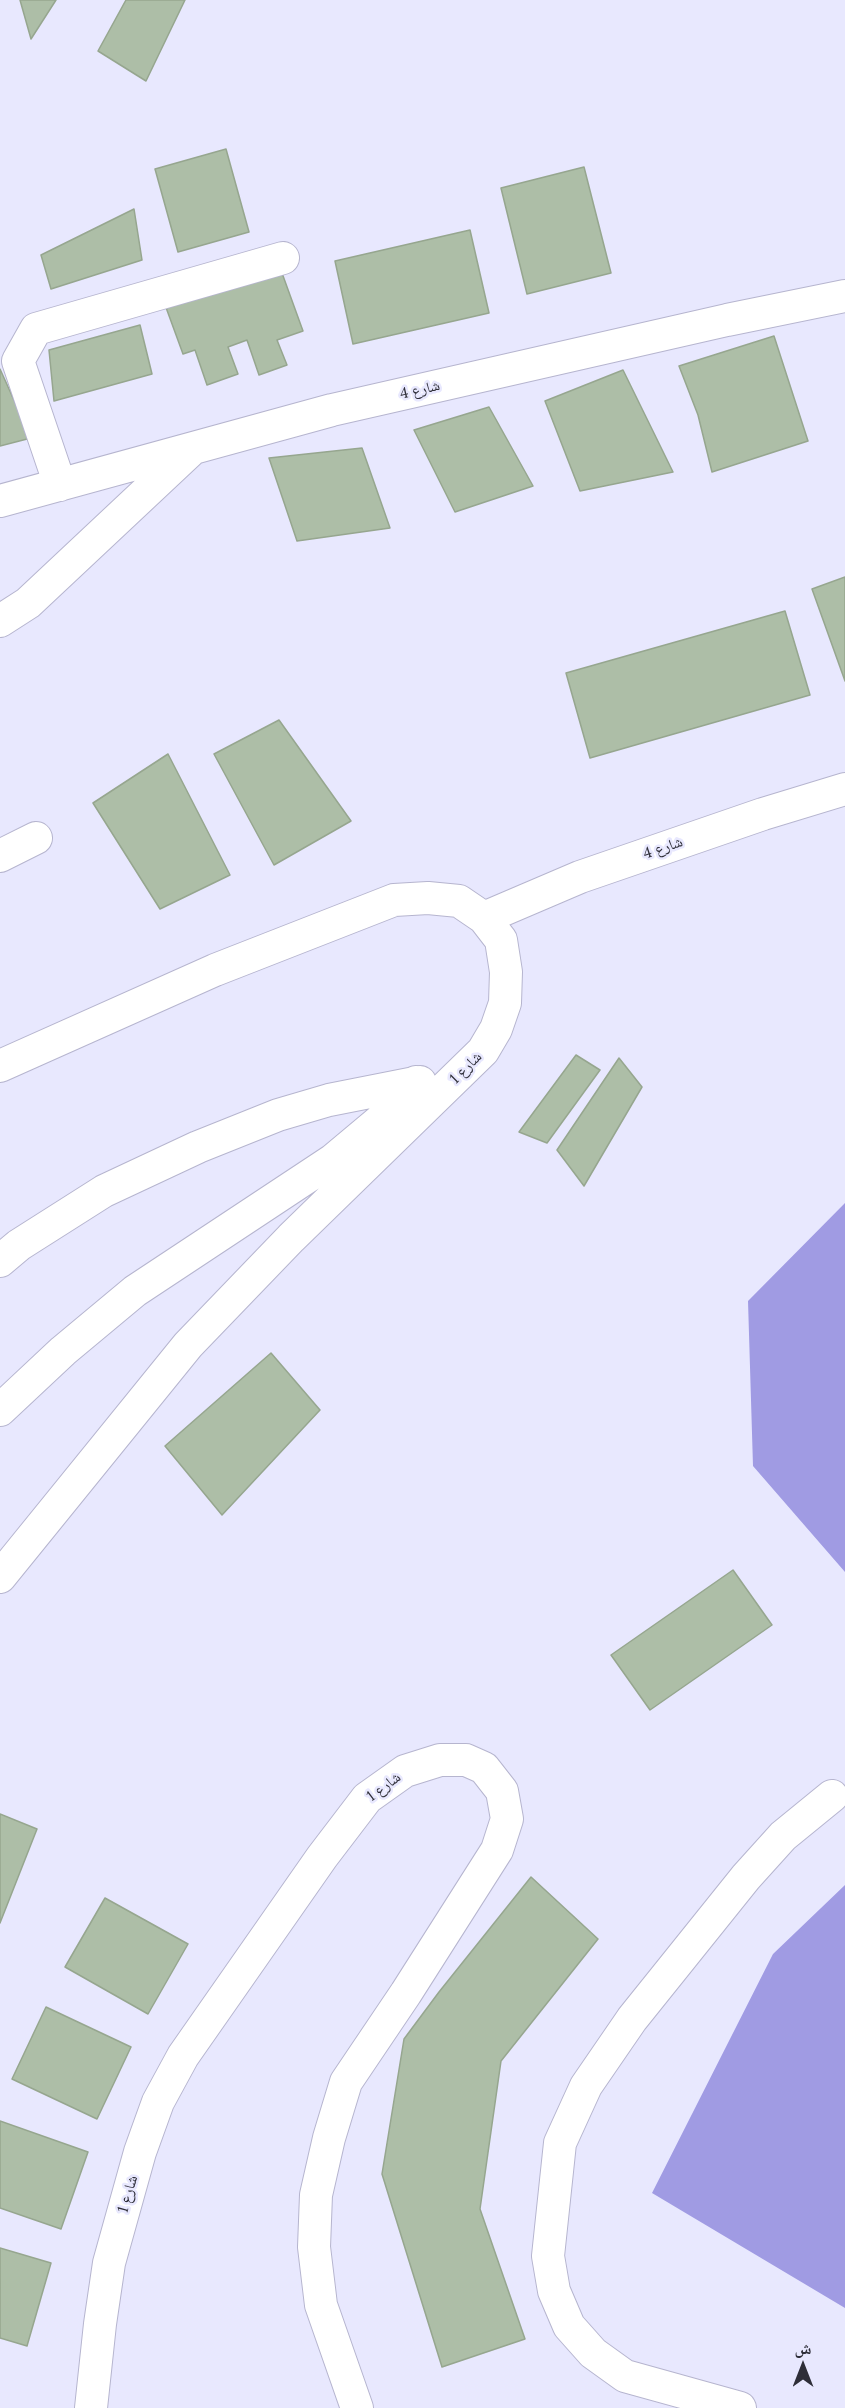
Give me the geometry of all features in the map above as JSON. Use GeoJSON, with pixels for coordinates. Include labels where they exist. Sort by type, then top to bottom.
{"type":"FeatureCollection","features":[{"type":"Feature","properties":{"kind":"street"},"geometry":{"type":"LineString","coordinates":[[60,485],[18,361],[36,329],[283,258]]}},
{"type":"Feature","properties":{"kind":"street","name":"شارع 4"},"geometry":{"type":"LineString","coordinates":[[0,501],[343,407],[727,320],[845,296]]}},
{"type":"Feature","properties":{"kind":"street"},"geometry":{"type":"LineString","coordinates":[[0,621],[28,603],[193,448]]}},
{"type":"Feature","properties":{"kind":"street","name":"شارع 4"},"geometry":{"type":"LineString","coordinates":[[484,918],[580,877],[763,814],[845,789]]}},
{"type":"Feature","properties":{"kind":"street"},"geometry":{"type":"LineString","coordinates":[[0,856],[36,838]]}},
{"type":"Feature","properties":{"kind":"street","name":"شارع 1"},"geometry":{"type":"LineString","coordinates":[[0,1066],[215,970],[394,900],[428,898],[459,900],[484,918],[501,940],[506,972],[505,1003],[496,1029],[483,1051],[291,1238],[188,1345],[0,1577]]}},
{"type":"Feature","properties":{"kind":"street"},"geometry":{"type":"LineString","coordinates":[[0,1261],[19,1245],[104,1191],[198,1147],[278,1115],[329,1100],[416,1082],[454,1080]]}},
{"type":"Feature","properties":{"kind":"street"},"geometry":{"type":"LineString","coordinates":[[0,1410],[63,1351],[135,1291],[333,1160],[382,1119],[416,1082]]}},
{"type":"Feature","properties":{"kind":"street","name":"شارع 1"},"geometry":{"type":"LineString","coordinates":[[91,2408],[109,2263],[140,2152],[158,2102],[183,2056],[322,1857],[367,1798],[405,1771],[440,1760],[466,1760],[484,1768],[502,1791],[507,1819],[497,1850],[346,2082],[316,2194],[314,2247],[321,2305],[357,2408]]}},
{"type":"Feature","properties":{"kind":"street"},"geometry":{"type":"LineString","coordinates":[[740,2408],[625,2376],[593,2353],[569,2326],[554,2291],[548,2256],[560,2143],[586,2086],[632,2019],[746,1877],[783,1836],[832,1797]]}},
{"type":"Feature","properties":{"kind":"shaded area"},"geometry":{"type":"Polygon","coordinates":[[[845,1203],[845,1572],[753,1466],[748,1301],[845,1203]]]}},
{"type":"Feature","properties":{"kind":"shaded area"},"geometry":{"type":"Polygon","coordinates":[[[845,1885],[845,2308],[652,2193],[773,1954],[845,1885]]]}},
{"type":"Feature","properties":{"kind":"building"},"geometry":{"type":"Polygon","coordinates":[[[20,0],[56,0],[31,39],[20,0]]]}},
{"type":"Feature","properties":{"kind":"building"},"geometry":{"type":"Polygon","coordinates":[[[126,0],[185,0],[146,81],[98,51],[126,0]]]}},
{"type":"Feature","properties":{"kind":"building"},"geometry":{"type":"Polygon","coordinates":[[[226,149],[249,232],[178,252],[155,169],[226,149]]]}},
{"type":"Feature","properties":{"kind":"building"},"geometry":{"type":"Polygon","coordinates":[[[584,167],[611,273],[527,294],[501,188],[584,167]]]}},
{"type":"Feature","properties":{"kind":"building"},"geometry":{"type":"Polygon","coordinates":[[[134,209],[142,260],[51,289],[41,255],[134,209]]]}},
{"type":"Feature","properties":{"kind":"building"},"geometry":{"type":"Polygon","coordinates":[[[470,230],[489,313],[353,344],[335,261],[470,230]]]}},
{"type":"Feature","properties":{"kind":"building"},"geometry":{"type":"Polygon","coordinates":[[[278,262],[303,331],[277,340],[287,365],[259,375],[247,340],[228,347],[238,374],[207,385],[195,350],[183,354],[164,302],[278,262]]]}},
{"type":"Feature","properties":{"kind":"building"},"geometry":{"type":"Polygon","coordinates":[[[140,325],[152,374],[54,401],[49,350],[140,325]]]}},
{"type":"Feature","properties":{"kind":"building"},"geometry":{"type":"Polygon","coordinates":[[[774,336],[808,441],[712,472],[698,415],[679,366],[774,336]]]}},
{"type":"Feature","properties":{"kind":"building"},"geometry":{"type":"Polygon","coordinates":[[[0,369],[31,438],[0,446],[0,369]]]}},
{"type":"Feature","properties":{"kind":"building"},"geometry":{"type":"Polygon","coordinates":[[[623,370],[673,472],[580,491],[545,401],[623,370]]]}},
{"type":"Feature","properties":{"kind":"building"},"geometry":{"type":"Polygon","coordinates":[[[489,407],[533,486],[455,512],[414,430],[489,407]]]}},
{"type":"Feature","properties":{"kind":"building"},"geometry":{"type":"Polygon","coordinates":[[[362,448],[390,528],[297,541],[269,458],[362,448]]]}},
{"type":"Feature","properties":{"kind":"building"},"geometry":{"type":"Polygon","coordinates":[[[845,577],[845,681],[812,589],[845,577]]]}},
{"type":"Feature","properties":{"kind":"building"},"geometry":{"type":"Polygon","coordinates":[[[785,611],[810,695],[590,758],[566,673],[785,611]]]}},
{"type":"Feature","properties":{"kind":"building"},"geometry":{"type":"Polygon","coordinates":[[[279,720],[351,821],[274,865],[214,754],[279,720]]]}},
{"type":"Feature","properties":{"kind":"building"},"geometry":{"type":"Polygon","coordinates":[[[168,754],[230,875],[160,909],[93,803],[168,754]]]}},
{"type":"Feature","properties":{"kind":"building"},"geometry":{"type":"Polygon","coordinates":[[[576,1055],[600,1070],[547,1143],[519,1132],[576,1055]]]}},
{"type":"Feature","properties":{"kind":"building"},"geometry":{"type":"Polygon","coordinates":[[[619,1058],[642,1087],[584,1186],[557,1150],[619,1058]]]}},
{"type":"Feature","properties":{"kind":"building"},"geometry":{"type":"Polygon","coordinates":[[[271,1353],[320,1410],[222,1515],[165,1446],[271,1353]]]}},
{"type":"Feature","properties":{"kind":"building"},"geometry":{"type":"Polygon","coordinates":[[[733,1570],[772,1625],[650,1710],[611,1655],[733,1570]]]}},
{"type":"Feature","properties":{"kind":"building"},"geometry":{"type":"Polygon","coordinates":[[[0,1814],[37,1829],[0,1923],[0,1814]]]}},
{"type":"Feature","properties":{"kind":"building"},"geometry":{"type":"Polygon","coordinates":[[[531,1877],[598,1939],[501,2061],[480,2209],[525,2339],[442,2367],[382,2174],[404,2039],[531,1877]]]}},
{"type":"Feature","properties":{"kind":"building"},"geometry":{"type":"Polygon","coordinates":[[[105,1898],[188,1944],[148,2014],[65,1967],[105,1898]]]}},
{"type":"Feature","properties":{"kind":"building"},"geometry":{"type":"Polygon","coordinates":[[[46,2007],[131,2047],[97,2119],[12,2079],[46,2007]]]}},
{"type":"Feature","properties":{"kind":"building"},"geometry":{"type":"Polygon","coordinates":[[[0,2121],[88,2152],[61,2229],[0,2208],[0,2121]]]}},
{"type":"Feature","properties":{"kind":"building"},"geometry":{"type":"Polygon","coordinates":[[[0,2248],[51,2263],[27,2346],[0,2338],[0,2248]]]}}]}
